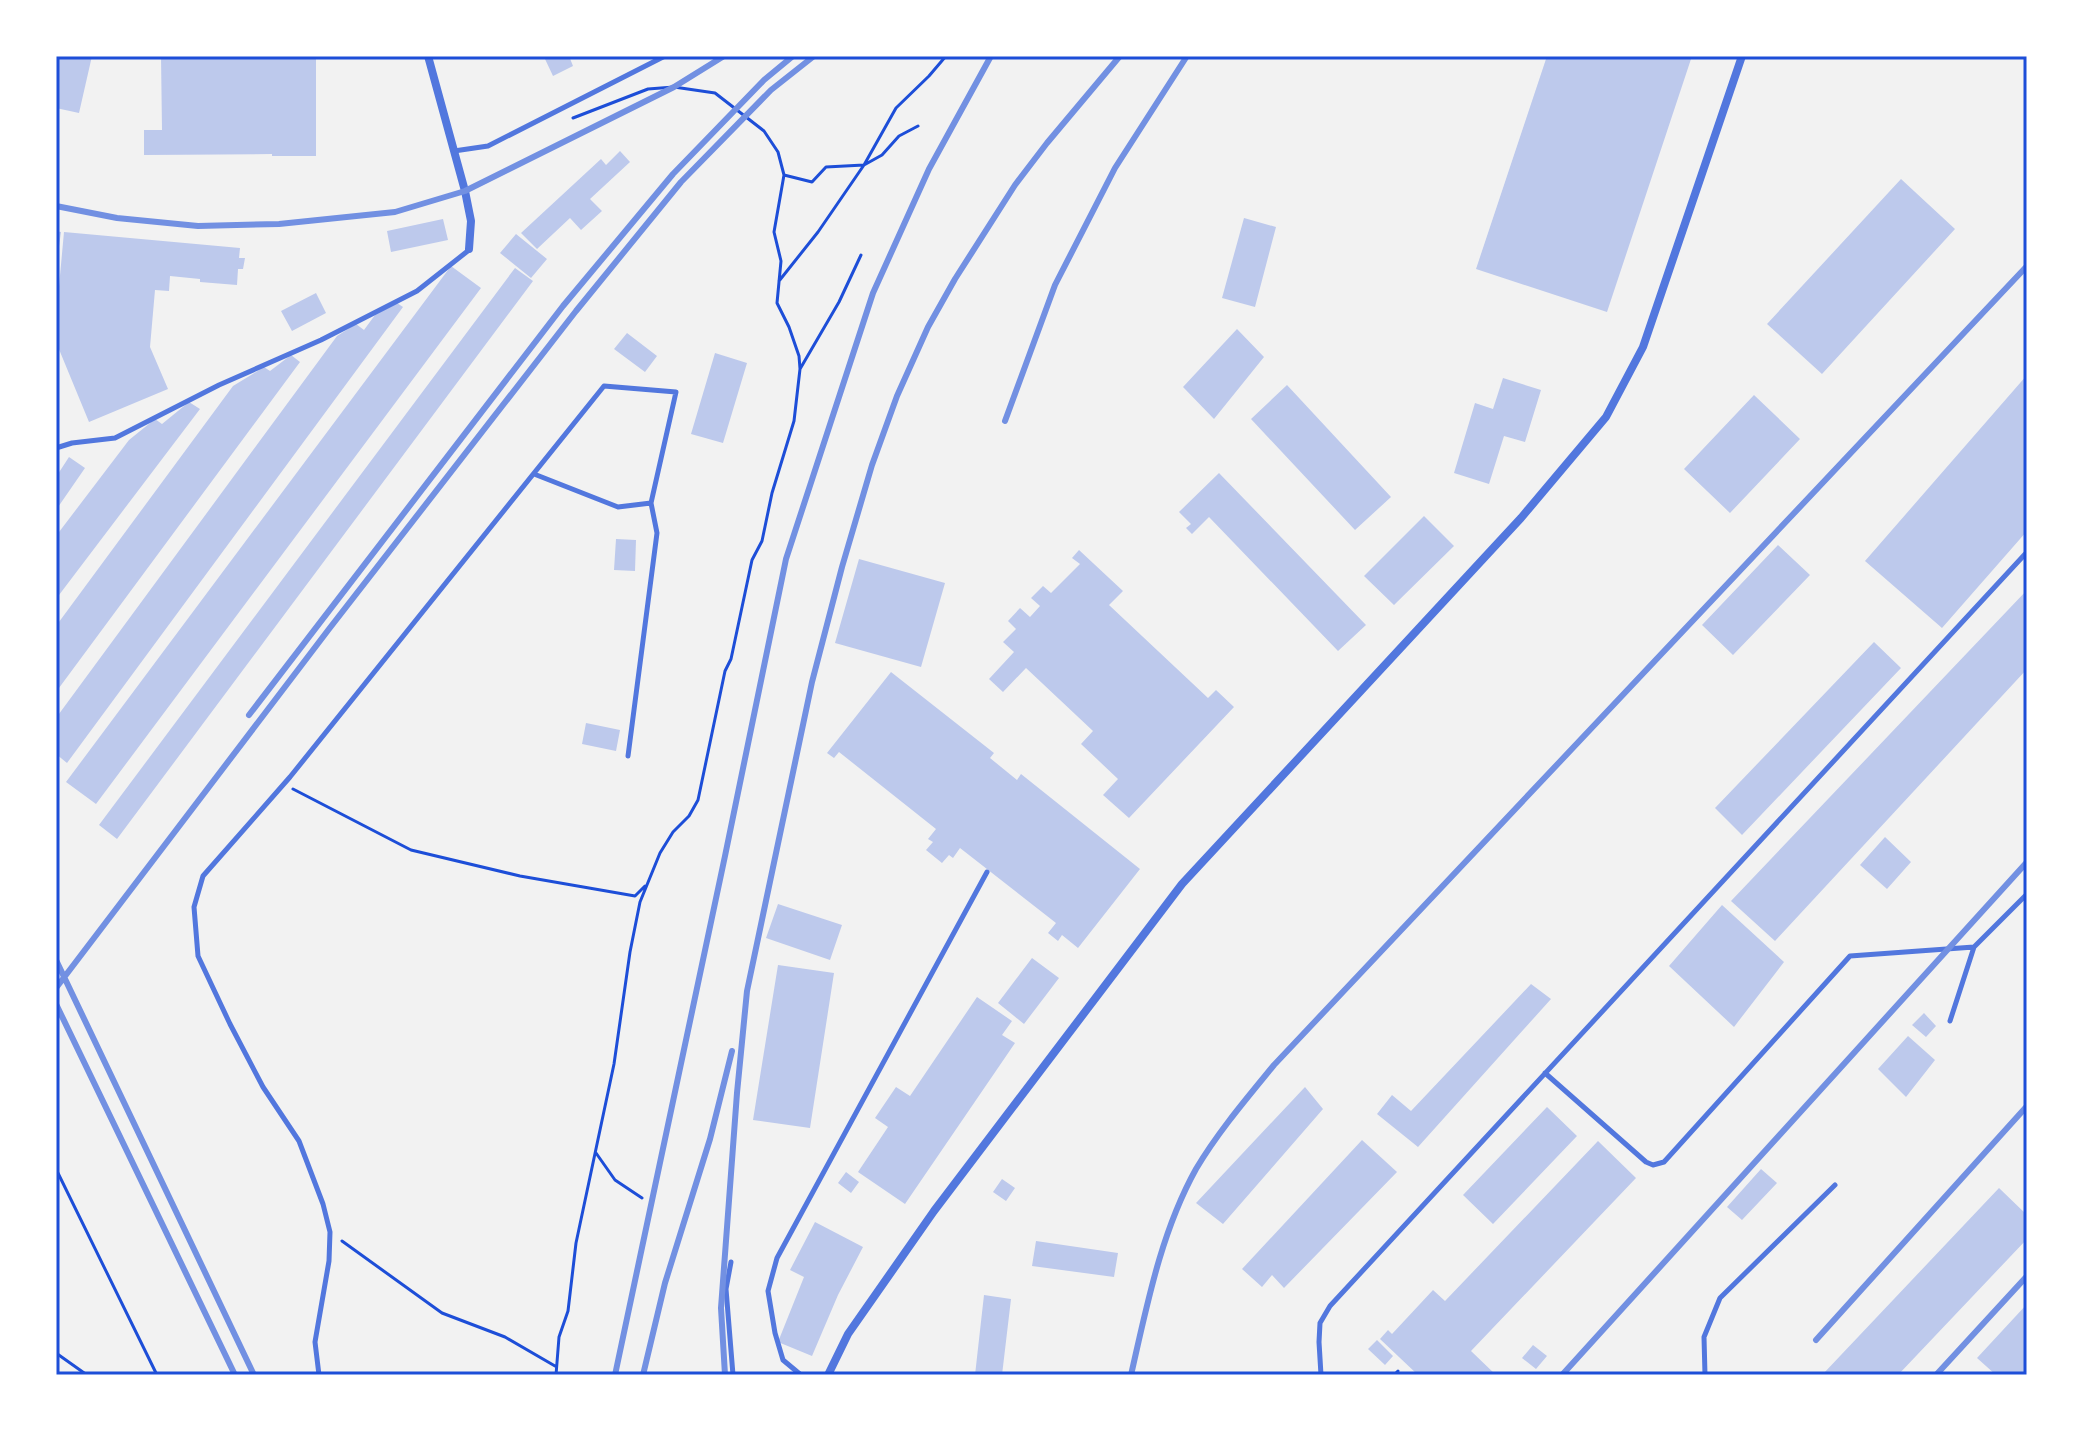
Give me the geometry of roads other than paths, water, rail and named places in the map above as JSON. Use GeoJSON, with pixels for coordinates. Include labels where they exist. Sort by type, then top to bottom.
{"type":"FeatureCollection","features":[{"type":"Feature","properties":{"kind":"street"},"geometry":{"type":"LineString","coordinates":[[428,56],[471,221],[469,249]]}},
{"type":"Feature","properties":{"kind":"street"},"geometry":{"type":"LineString","coordinates":[[828,1375],[848,1334],[934,1211],[1182,884],[1521,518],[1606,417],[1643,347],[1742,56]]}},
{"type":"Feature","properties":{"kind":"lane"},"geometry":{"type":"LineString","coordinates":[[454,151],[488,146],[665,56]]}},
{"type":"Feature","properties":{"kind":"lane"},"geometry":{"type":"LineString","coordinates":[[56,448],[115,438],[219,385],[321,340],[417,291],[469,249]]}},
{"type":"Feature","properties":{"kind":"lane"},"geometry":{"type":"LineString","coordinates":[[319,1375],[315,1342],[329,1261],[330,1232],[323,1204],[299,1141],[263,1087],[198,956],[194,907],[203,876],[284,784],[604,386],[676,392],[651,503],[657,533],[628,756]]}},
{"type":"Feature","properties":{"kind":"lane"},"geometry":{"type":"LineString","coordinates":[[534,474],[618,507],[651,503]]}},
{"type":"Feature","properties":{"kind":"lane"},"geometry":{"type":"LineString","coordinates":[[1321,1375],[1320,1323],[1330,1306],[2027,552]]}},
{"type":"Feature","properties":{"kind":"lane"},"geometry":{"type":"LineString","coordinates":[[801,1375],[783,1360],[775,1333],[768,1291],[777,1258],[987,872]]}},
{"type":"Feature","properties":{"kind":"lane"},"geometry":{"type":"LineString","coordinates":[[1950,1021],[1974,947],[2027,894]]}},
{"type":"Feature","properties":{"kind":"lane"},"geometry":{"type":"LineString","coordinates":[[1545,1073],[1646,1162],[1653,1165],[1664,1162],[1850,956],[1974,947]]}},
{"type":"Feature","properties":{"kind":"lane"},"geometry":{"type":"LineString","coordinates":[[1705,1375],[1704,1337],[1720,1298],[1835,1185]]}},
{"type":"Feature","properties":{"kind":"lane"},"geometry":{"type":"LineString","coordinates":[[731,1262],[726,1289],[733,1375]]}},
{"type":"Feature","properties":{"kind":"railway"},"geometry":{"type":"LineString","coordinates":[[56,206],[117,218],[198,226],[279,224],[395,212],[465,191],[674,87],[724,56]]}},
{"type":"Feature","properties":{"kind":"railway"},"geometry":{"type":"LineString","coordinates":[[249,715],[563,306],[673,174],[764,80],[793,56]]}},
{"type":"Feature","properties":{"kind":"railway"},"geometry":{"type":"LineString","coordinates":[[56,988],[576,311],[681,182],[771,90],[814,56]]}},
{"type":"Feature","properties":{"kind":"railway"},"geometry":{"type":"LineString","coordinates":[[615,1375],[786,559],[873,293],[929,169],[991,56]]}},
{"type":"Feature","properties":{"kind":"railway"},"geometry":{"type":"LineString","coordinates":[[725,1375],[721,1308],[747,991],[812,682],[872,465],[897,396],[928,327],[955,279],[1015,185],[1120,56]]}},
{"type":"Feature","properties":{"kind":"railway"},"geometry":{"type":"LineString","coordinates":[[1005,421],[1055,285],[1115,168],[1187,56]]}},
{"type":"Feature","properties":{"kind":"railway"},"geometry":{"type":"LineString","coordinates":[[1131,1375],[1156,1269],[1173,1218],[1196,1169],[1243,1103],[1274,1065],[2027,266]]}},
{"type":"Feature","properties":{"kind":"railway"},"geometry":{"type":"LineString","coordinates":[[1562,1375],[2027,862]]}},
{"type":"Feature","properties":{"kind":"railway"},"geometry":{"type":"LineString","coordinates":[[56,960],[254,1375]]}},
{"type":"Feature","properties":{"kind":"railway"},"geometry":{"type":"LineString","coordinates":[[56,1004],[235,1375]]}},
{"type":"Feature","properties":{"kind":"railway"},"geometry":{"type":"LineString","coordinates":[[643,1375],[665,1283],[710,1139],[732,1051]]}},
{"type":"Feature","properties":{"kind":"railway"},"geometry":{"type":"LineString","coordinates":[[1816,1340],[2027,1106]]}},
{"type":"Feature","properties":{"kind":"railway"},"geometry":{"type":"LineString","coordinates":[[1936,1375],[2027,1276]]}}]}
